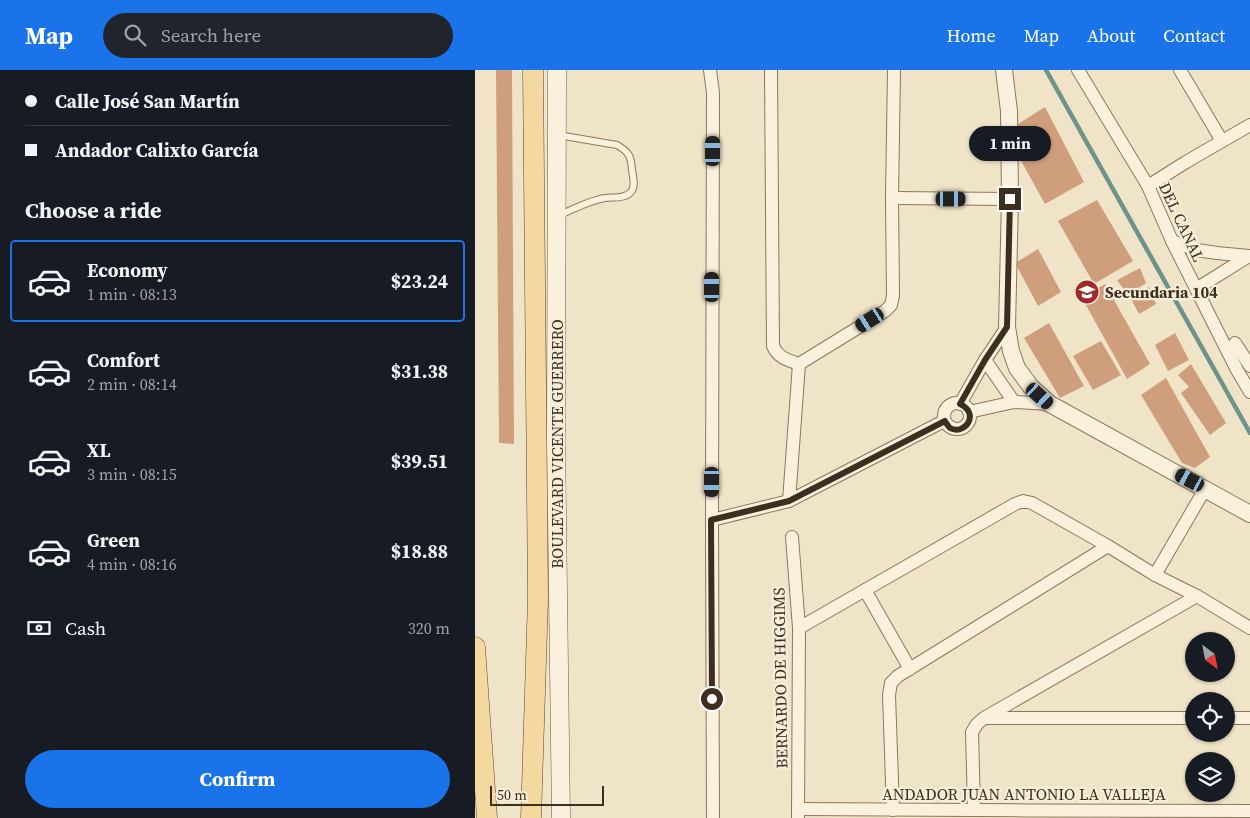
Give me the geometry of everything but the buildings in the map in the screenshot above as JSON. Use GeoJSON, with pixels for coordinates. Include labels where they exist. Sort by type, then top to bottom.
{"type":"FeatureCollection","features":[{"type":"Feature","properties":{"kind":"main road"},"geometry":{"type":"LineString","coordinates":[[531,818],[537,598],[533,70]]}},
{"type":"Feature","properties":{"kind":"main road","name":"BOULEVARD VICENTE GUERRERO"},"geometry":{"type":"LineString","coordinates":[[557,70],[556,461],[561,818]]}},
{"type":"Feature","properties":{"kind":"main road"},"geometry":{"type":"LineString","coordinates":[[475,647],[487,818]]}},
{"type":"Feature","properties":{"kind":"street"},"geometry":{"type":"LineString","coordinates":[[710,70],[713,93],[711,520],[713,818]]}},
{"type":"Feature","properties":{"kind":"street"},"geometry":{"type":"LineString","coordinates":[[771,70],[773,346],[782,358],[799,364]]}},
{"type":"Feature","properties":{"kind":"street"},"geometry":{"type":"LineString","coordinates":[[799,364],[885,311],[891,305],[893,296],[894,70]]}},
{"type":"Feature","properties":{"kind":"street"},"geometry":{"type":"LineString","coordinates":[[1004,70],[1009,111],[1010,199],[1007,327],[1011,351],[1017,368],[1031,387],[1050,404],[1250,514]]}},
{"type":"Feature","properties":{"kind":"street"},"geometry":{"type":"LineString","coordinates":[[1180,70],[1222,141]]}},
{"type":"Feature","properties":{"kind":"street","name":"DEL CANAL"},"geometry":{"type":"LineString","coordinates":[[1084,72],[1148,186],[1172,241],[1250,392]]}},
{"type":"Feature","properties":{"kind":"street"},"geometry":{"type":"LineString","coordinates":[[1148,186],[1250,125]]}},
{"type":"Feature","properties":{"kind":"street"},"geometry":{"type":"LineString","coordinates":[[892,198],[1010,199]]}},
{"type":"Feature","properties":{"kind":"street"},"geometry":{"type":"LineString","coordinates":[[1172,241],[1197,250],[1249,255]]}},
{"type":"Feature","properties":{"kind":"street"},"geometry":{"type":"LineString","coordinates":[[1196,289],[1249,255]]}},
{"type":"Feature","properties":{"kind":"street"},"geometry":{"type":"LineString","coordinates":[[1007,327],[985,360],[965,408],[970,420],[965,427],[957,430],[950,428],[945,421],[945,412],[951,405],[965,408],[1014,402],[1050,404]]}},
{"type":"Feature","properties":{"kind":"street"},"geometry":{"type":"LineString","coordinates":[[1235,343],[1250,366]]}},
{"type":"Feature","properties":{"kind":"street"},"geometry":{"type":"LineString","coordinates":[[985,360],[1014,402]]}},
{"type":"Feature","properties":{"kind":"street"},"geometry":{"type":"LineString","coordinates":[[789,501],[799,364]]}},
{"type":"Feature","properties":{"kind":"street"},"geometry":{"type":"LineString","coordinates":[[711,520],[789,501],[945,421]]}},
{"type":"Feature","properties":{"kind":"street"},"geometry":{"type":"LineString","coordinates":[[1155,575],[1205,489]]}},
{"type":"Feature","properties":{"kind":"street"},"geometry":{"type":"LineString","coordinates":[[799,628],[1023,501],[1032,503],[1250,628]]}},
{"type":"Feature","properties":{"kind":"street","name":"BERNARDO DE HIGGIMS"},"geometry":{"type":"LineString","coordinates":[[792,537],[799,628],[798,813]]}},
{"type":"Feature","properties":{"kind":"street"},"geometry":{"type":"LineString","coordinates":[[893,810],[889,695],[891,683],[898,676],[1108,546]]}},
{"type":"Feature","properties":{"kind":"street"},"geometry":{"type":"LineString","coordinates":[[865,590],[910,669]]}},
{"type":"Feature","properties":{"kind":"street"},"geometry":{"type":"LineString","coordinates":[[974,810],[972,732],[977,724],[984,718],[1197,596]]}},
{"type":"Feature","properties":{"kind":"street"},"geometry":{"type":"LineString","coordinates":[[984,718],[1185,718]]}},
{"type":"Feature","properties":{"kind":"street"},"geometry":{"type":"LineString","coordinates":[[1235,718],[1250,718]]}},
{"type":"Feature","properties":{"kind":"street","name":"ANDADOR JUAN ANTONIO LA VALLEJA"},"geometry":{"type":"LineString","coordinates":[[798,813],[893,810],[1250,811]]}},
{"type":"Feature","properties":{"kind":"lane"},"geometry":{"type":"LineString","coordinates":[[557,135],[617,145],[625,150],[631,159],[634,186],[630,193],[624,197],[605,198],[557,217]]}},
{"type":"Feature","properties":{"kind":"waterway"},"geometry":{"type":"LineString","coordinates":[[1046,70],[1250,433]]}},
{"type":"Feature","properties":{"kind":"place","name":"Secundaria 104"},"geometry":{"type":"Point","coordinates":[1087,292]}},
{"type":"Feature","properties":{"kind":"route"},"geometry":{"type":"LineString","coordinates":[[712,699],[711,520],[789,501],[945,421],[950,428],[957,430],[965,427],[970,420],[969,412],[966,406],[960,404],[985,360],[1007,327],[1010,199]]}}]}
